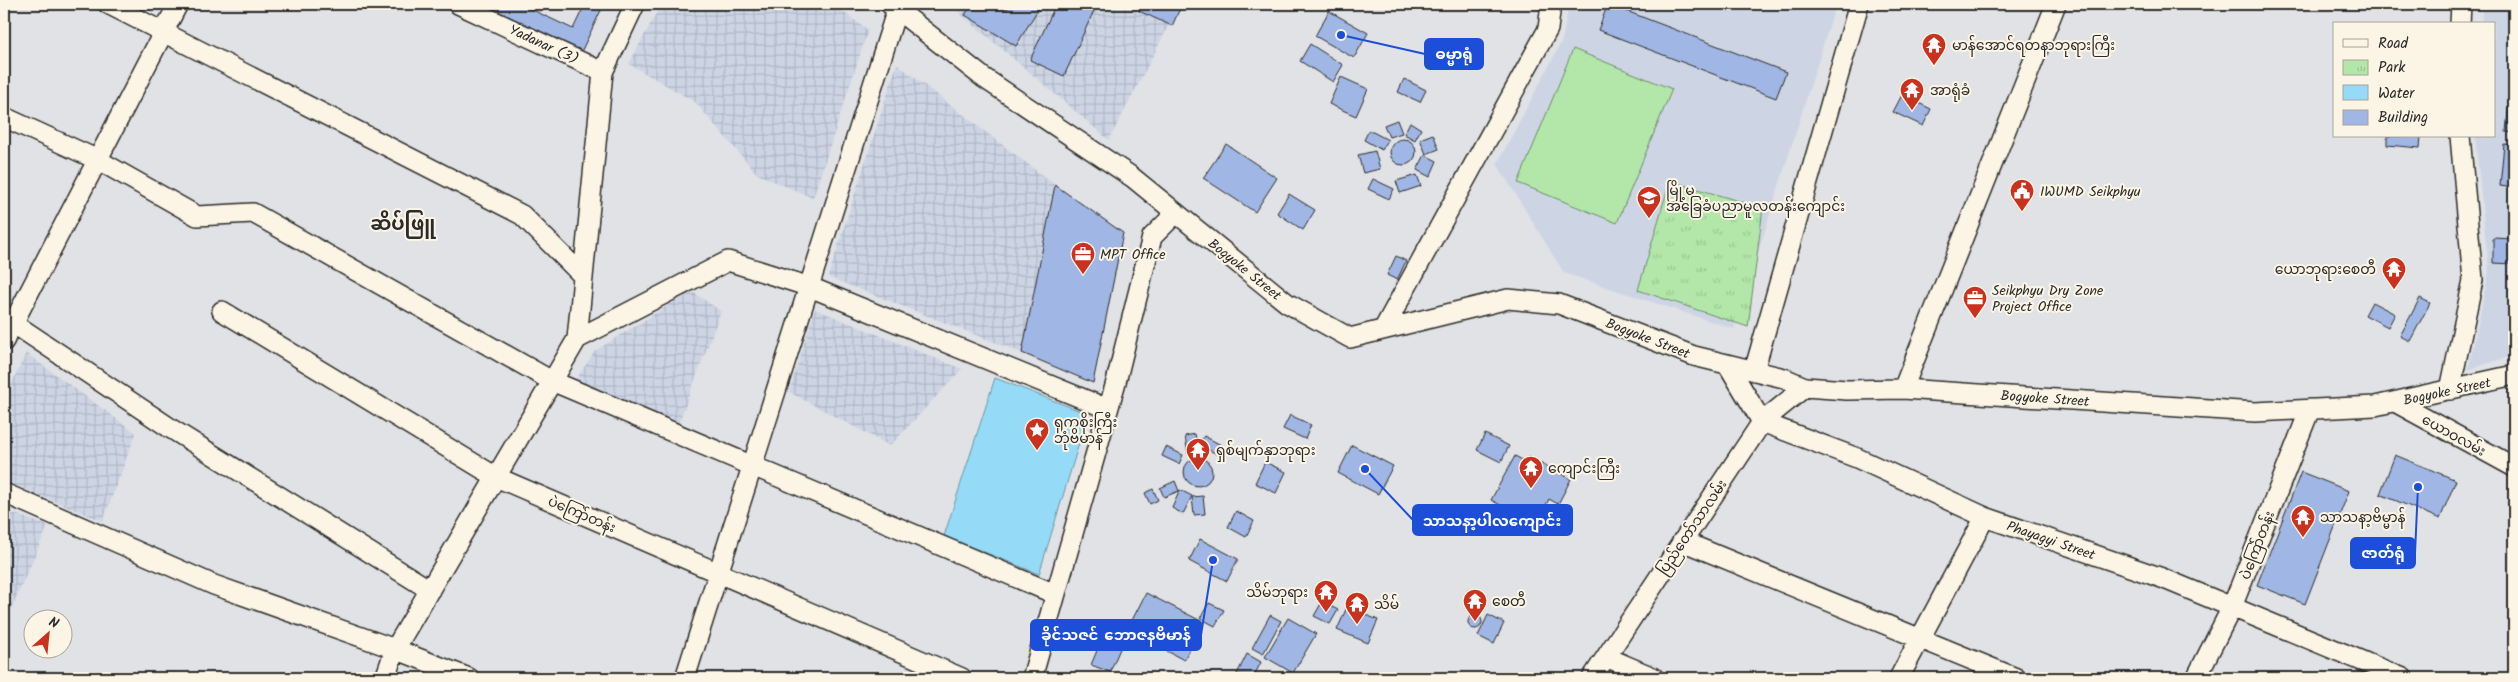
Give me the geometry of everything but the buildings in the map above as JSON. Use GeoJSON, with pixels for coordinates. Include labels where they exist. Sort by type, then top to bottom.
{"type":"FeatureCollection","features":[{"type":"Feature","properties":{"kind":"street"},"geometry":{"type":"LineString","coordinates":[[108,4],[522,215],[583,276]]}},
{"type":"Feature","properties":{"kind":"street"},"geometry":{"type":"LineString","coordinates":[[4,341],[9,319],[98,160],[178,4]]}},
{"type":"Feature","properties":{"kind":"street","name":"Yadanar (3)"},"geometry":{"type":"LineString","coordinates":[[458,4],[603,72]]}},
{"type":"Feature","properties":{"kind":"street"},"geometry":{"type":"LineString","coordinates":[[385,678],[395,649],[577,339],[603,72],[635,4]]}},
{"type":"Feature","properties":{"kind":"street"},"geometry":{"type":"LineString","coordinates":[[1383,330],[1548,29],[1551,4]]}},
{"type":"Feature","properties":{"kind":"street"},"geometry":{"type":"LineString","coordinates":[[1754,371],[1859,4]]}},
{"type":"Feature","properties":{"kind":"street"},"geometry":{"type":"LineString","coordinates":[[1903,389],[2056,4]]}},
{"type":"Feature","properties":{"kind":"street"},"geometry":{"type":"LineString","coordinates":[[2460,22],[2461,4]]}},
{"type":"Feature","properties":{"kind":"street"},"geometry":{"type":"LineString","coordinates":[[685,678],[720,574],[810,287],[893,6]]}},
{"type":"Feature","properties":{"kind":"street","name":"Bogyoke Street"},"geometry":{"type":"LineString","coordinates":[[893,6],[984,78],[1132,177],[1287,303],[1350,338],[1508,299],[1560,304],[1694,356],[1784,378],[1805,387],[1847,390],[1903,389],[2255,412],[2375,406],[2514,375]]}},
{"type":"Feature","properties":{"kind":"street"},"geometry":{"type":"LineString","coordinates":[[4,117],[98,160],[197,216],[253,213],[552,381],[1055,594]]}},
{"type":"Feature","properties":{"kind":"street"},"geometry":{"type":"LineString","coordinates":[[2450,390],[2473,280],[2460,138]]}},
{"type":"Feature","properties":{"kind":"street"},"geometry":{"type":"LineString","coordinates":[[1032,678],[1108,410],[1152,237],[1176,213]]}},
{"type":"Feature","properties":{"kind":"street"},"geometry":{"type":"LineString","coordinates":[[577,339],[728,261],[810,287],[1108,410]]}},
{"type":"Feature","properties":{"kind":"street","name":"ပဲကြော်တန်း"},"geometry":{"type":"LineString","coordinates":[[222,311],[496,477],[962,678]]}},
{"type":"Feature","properties":{"kind":"street"},"geometry":{"type":"LineString","coordinates":[[9,319],[170,428],[430,590]]}},
{"type":"Feature","properties":{"kind":"street"},"geometry":{"type":"LineString","coordinates":[[1728,365],[1762,422]]}},
{"type":"Feature","properties":{"kind":"street","name":"ပြည်တော်သာလမ်း"},"geometry":{"type":"LineString","coordinates":[[1592,678],[1762,422],[1805,387]]}},
{"type":"Feature","properties":{"kind":"street","name":"ယောဝလမ်း"},"geometry":{"type":"LineString","coordinates":[[2395,402],[2514,467]]}},
{"type":"Feature","properties":{"kind":"street","name":"ပဲကြော်တန်း"},"geometry":{"type":"LineString","coordinates":[[2196,678],[2232,607],[2310,409]]}},
{"type":"Feature","properties":{"kind":"street","name":"Phayagyi Street"},"geometry":{"type":"LineString","coordinates":[[1762,422],[1856,458],[1984,517],[2162,578],[2403,678]]}},
{"type":"Feature","properties":{"kind":"street"},"geometry":{"type":"LineString","coordinates":[[4,494],[214,585],[395,649],[468,678]]}},
{"type":"Feature","properties":{"kind":"street"},"geometry":{"type":"LineString","coordinates":[[1899,678],[1984,517]]}},
{"type":"Feature","properties":{"kind":"street"},"geometry":{"type":"LineString","coordinates":[[1682,541],[2016,678]]}},
{"type":"Feature","properties":{"kind":"street"},"geometry":{"type":"LineString","coordinates":[[1606,657],[1655,678]]}},
{"type":"Feature","properties":{"kind":"shaded area"},"geometry":{"type":"Polygon","coordinates":[[[661,4],[832,4],[868,30],[813,198],[757,174],[695,102],[629,64],[661,4]]]}},
{"type":"Feature","properties":{"kind":"shaded area"},"geometry":{"type":"Polygon","coordinates":[[[949,4],[1180,4],[1109,140],[949,4]]]}},
{"type":"Feature","properties":{"kind":"shaded area","name":"မြို့မ အခြေခံပညာမူလတန်းကျောင်း"},"geometry":{"type":"Polygon","coordinates":[[[1569,4],[1836,4],[1734,329],[1564,273],[1497,164],[1562,41],[1569,4]]]}},
{"type":"Feature","properties":{"kind":"shaded area"},"geometry":{"type":"Polygon","coordinates":[[[2483,4],[2514,4],[2514,355],[2468,370],[2489,272],[2475,138],[2496,138],[2496,22],[2481,22],[2483,4]]]}},
{"type":"Feature","properties":{"kind":"shaded area"},"geometry":{"type":"Polygon","coordinates":[[[897,64],[1055,185],[1022,353],[828,277],[897,64]]]}},
{"type":"Feature","properties":{"kind":"shaded area"},"geometry":{"type":"Polygon","coordinates":[[[691,291],[721,311],[678,425],[573,384],[595,351],[691,291]]]}},
{"type":"Feature","properties":{"kind":"shaded area"},"geometry":{"type":"Polygon","coordinates":[[[815,309],[962,369],[890,446],[789,392],[815,309]]]}},
{"type":"Feature","properties":{"kind":"shaded area"},"geometry":{"type":"Polygon","coordinates":[[[26,353],[136,433],[103,521],[4,481],[4,400],[26,353]]]}},
{"type":"Feature","properties":{"kind":"shaded area"},"geometry":{"type":"Polygon","coordinates":[[[4,510],[48,526],[4,625],[4,510]]]}},
{"type":"Feature","properties":{"kind":"green space"},"geometry":{"type":"Polygon","coordinates":[[[1573,49],[1672,89],[1617,223],[1518,183],[1573,49]]]}},
{"type":"Feature","properties":{"kind":"green space"},"geometry":{"type":"Polygon","coordinates":[[[1670,181],[1763,208],[1748,327],[1638,290],[1670,181]]]}},
{"type":"Feature","properties":{"kind":"water"},"geometry":{"type":"Polygon","coordinates":[[[995,378],[1088,414],[1039,574],[944,536],[995,378]]]}},
{"type":"Feature","properties":{"kind":"place","name":"ဓမ္မာရုံ"},"geometry":{"type":"Point","coordinates":[1341,35]}},
{"type":"Feature","properties":{"kind":"place","name":"မာန်အောင်ရတနာဘုရားကြီး"},"geometry":{"type":"Point","coordinates":[1934,66]}},
{"type":"Feature","properties":{"kind":"place","name":"အာရုံခံ"},"geometry":{"type":"Point","coordinates":[1912,111]}},
{"type":"Feature","properties":{"kind":"place","name":"IWUMD Seikphyu"},"geometry":{"type":"Point","coordinates":[2022,212]}},
{"type":"Feature","properties":{"kind":"place","name":"မြို့မ အခြေခံပညာမူလတန်းကျောင်း"},"geometry":{"type":"Point","coordinates":[1649,219]}},
{"type":"Feature","properties":{"kind":"place","name":"MPT Office"},"geometry":{"type":"Point","coordinates":[1083,275]}},
{"type":"Feature","properties":{"kind":"place","name":"ယောဘုရားစေတီ"},"geometry":{"type":"Point","coordinates":[2394,290]}},
{"type":"Feature","properties":{"kind":"place","name":"Seikphyu Dry Zone Project Office"},"geometry":{"type":"Point","coordinates":[1975,319]}},
{"type":"Feature","properties":{"kind":"place","name":"ရုက္ခစိုးကြီး ဘုံဗိမာန်"},"geometry":{"type":"Point","coordinates":[1037,451]}},
{"type":"Feature","properties":{"kind":"place","name":"သာသနာ့ပါလကျောင်း"},"geometry":{"type":"Point","coordinates":[1365,469]}},
{"type":"Feature","properties":{"kind":"place","name":"ရှစ်မျက်နှာဘုရား"},"geometry":{"type":"Point","coordinates":[1198,471]}},
{"type":"Feature","properties":{"kind":"place","name":"ဇာတ်ရုံ"},"geometry":{"type":"Point","coordinates":[2418,487]}},
{"type":"Feature","properties":{"kind":"place","name":"ကျောင်းကြီး"},"geometry":{"type":"Point","coordinates":[1531,489]}},
{"type":"Feature","properties":{"kind":"place","name":"သာသနာ့ဗိမ္မာန်"},"geometry":{"type":"Point","coordinates":[2303,538]}},
{"type":"Feature","properties":{"kind":"place","name":"ခိုင်သဇင် ဘောဇနဗိမာန်"},"geometry":{"type":"Point","coordinates":[1213,560]}},
{"type":"Feature","properties":{"kind":"place","name":"သိမ်ဘုရား"},"geometry":{"type":"Point","coordinates":[1326,613]}},
{"type":"Feature","properties":{"kind":"place","name":"စေတီ"},"geometry":{"type":"Point","coordinates":[1475,622]}},
{"type":"Feature","properties":{"kind":"place","name":"သိမ်"},"geometry":{"type":"Point","coordinates":[1357,625]}},
{"type":"Feature","properties":{"kind":"district","name":"ဆိပ်ဖြူ"},"geometry":{"type":"Point","coordinates":[403,223]}}]}
